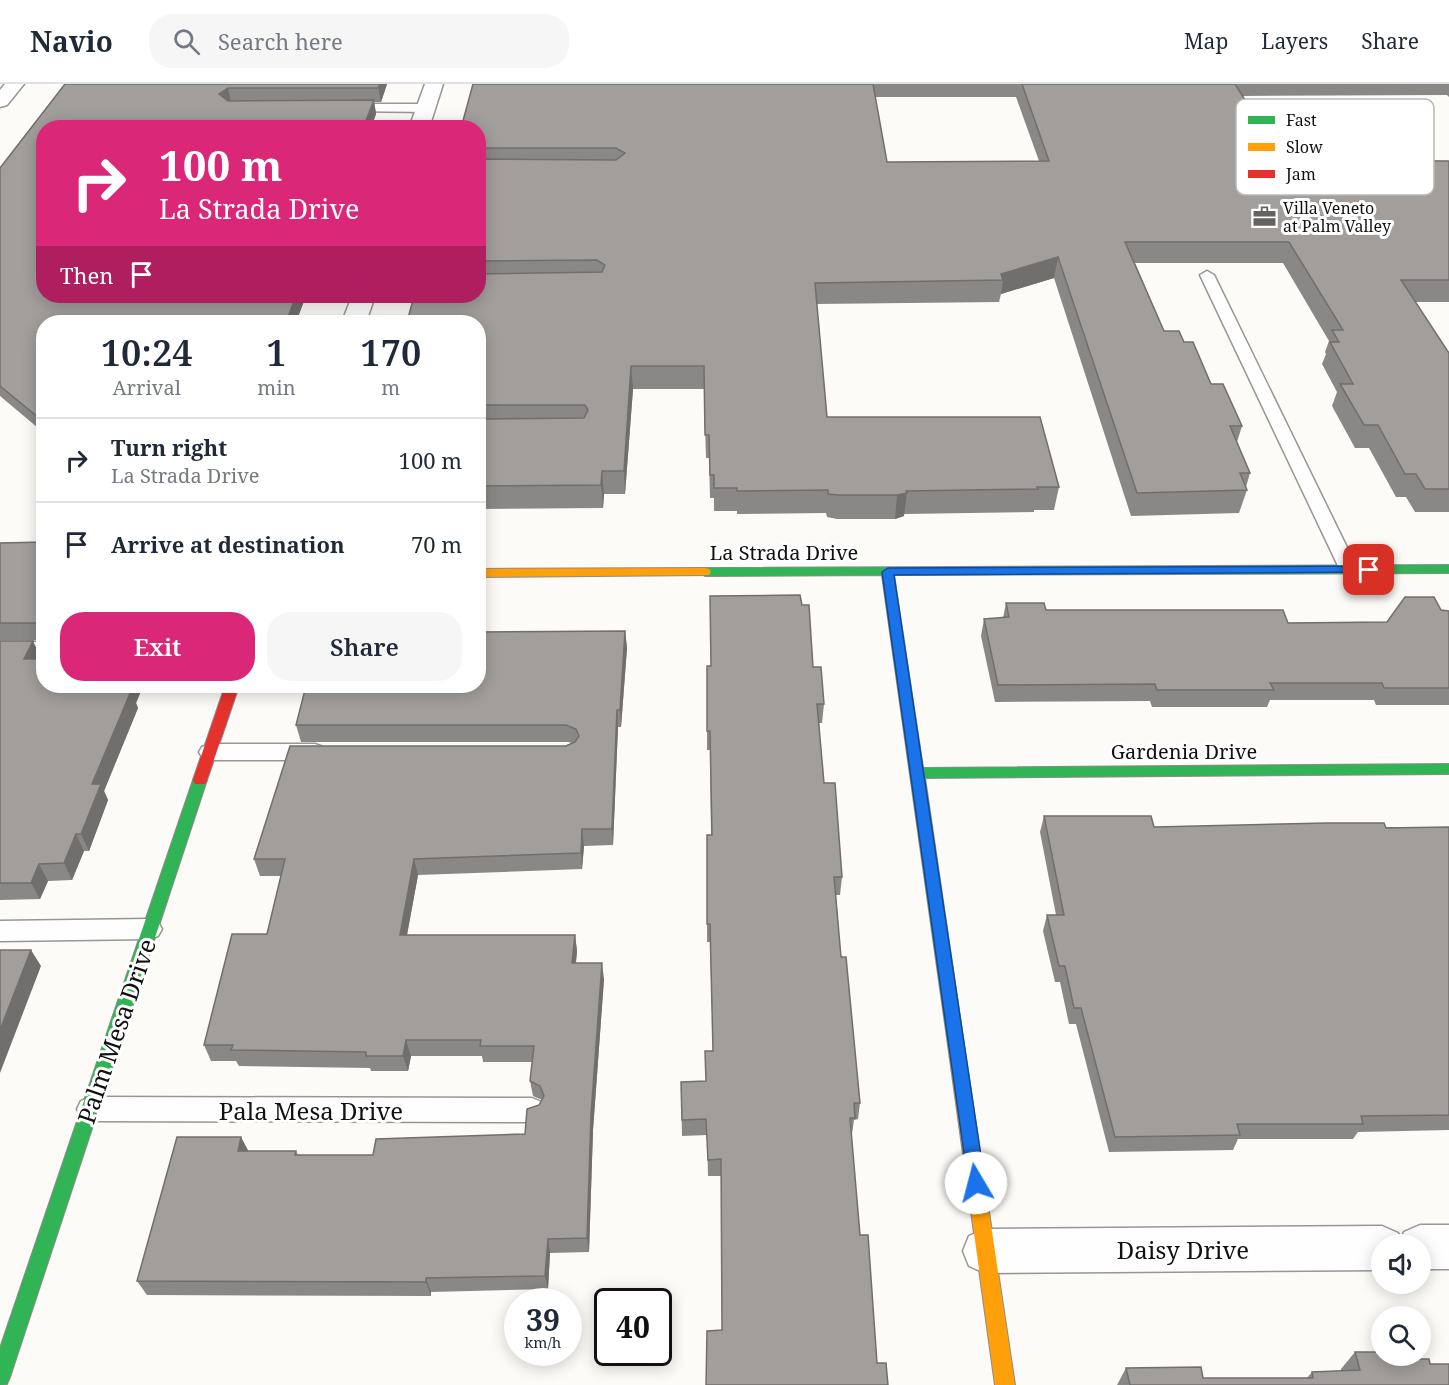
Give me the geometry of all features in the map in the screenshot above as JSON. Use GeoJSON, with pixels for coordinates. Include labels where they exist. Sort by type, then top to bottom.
{"type":"FeatureCollection","features":[{"type":"Feature","properties":{"kind":"street"},"geometry":{"type":"LineString","coordinates":[[0,101],[15,84]]}},
{"type":"Feature","properties":{"kind":"street"},"geometry":{"type":"LineString","coordinates":[[422,120],[434,84]]}},
{"type":"Feature","properties":{"kind":"street","name":"La Strada Drive"},"geometry":{"type":"LineString","coordinates":[[486,573],[1449,569]]}},
{"type":"Feature","properties":{"kind":"street"},"geometry":{"type":"LineString","coordinates":[[888,572],[919,773],[1005,1385]]}},
{"type":"Feature","properties":{"kind":"street","name":"Palm Mesa Drive"},"geometry":{"type":"LineString","coordinates":[[2,1364],[230,693]]}},
{"type":"Feature","properties":{"kind":"street","name":"Gardenia Drive"},"geometry":{"type":"LineString","coordinates":[[919,773],[1449,769]]}},
{"type":"Feature","properties":{"kind":"street"},"geometry":{"type":"LineString","coordinates":[[1431,1247],[1449,1247]]}},
{"type":"Feature","properties":{"kind":"street","name":"Daisy Drive"},"geometry":{"type":"LineString","coordinates":[[985,1251],[1371,1248]]}},
{"type":"Feature","properties":{"kind":"lane"},"geometry":{"type":"LineString","coordinates":[[338,108],[426,108]]}},
{"type":"Feature","properties":{"kind":"lane"},"geometry":{"type":"LineString","coordinates":[[1207,275],[1349,570]]}},
{"type":"Feature","properties":{"kind":"lane"},"geometry":{"type":"LineString","coordinates":[[0,649],[36,649]]}},
{"type":"Feature","properties":{"kind":"lane"},"geometry":{"type":"LineString","coordinates":[[210,752],[335,752]]}},
{"type":"Feature","properties":{"kind":"lane"},"geometry":{"type":"LineString","coordinates":[[0,931],[150,929]]}},
{"type":"Feature","properties":{"kind":"lane","name":"Pala Mesa Drive"},"geometry":{"type":"LineString","coordinates":[[90,1109],[532,1110]]}},
{"type":"Feature","properties":{"kind":"building"},"geometry":{"type":"Polygon","coordinates":[[[65,84],[380,84],[378,88],[228,88],[219,94],[228,101],[374,100],[366,120],[37,120],[65,84]]]}},
{"type":"Feature","properties":{"kind":"building"},"geometry":{"type":"Polygon","coordinates":[[[473,84],[873,84],[887,162],[1049,161],[1022,84],[1235,84],[1244,99],[1236,99],[1236,195],[1434,195],[1434,161],[1449,161],[1449,280],[1401,280],[1449,353],[1449,489],[1425,489],[1416,474],[1405,474],[1378,425],[1364,425],[1340,384],[1353,384],[1330,342],[1339,342],[1332,330],[1343,330],[1289,242],[1125,242],[1164,331],[1179,331],[1184,342],[1193,342],[1211,384],[1223,384],[1242,426],[1230,426],[1250,473],[1240,473],[1247,490],[1137,493],[1058,257],[1001,274],[1003,280],[815,283],[827,417],[1040,417],[1059,487],[906,491],[907,493],[897,495],[838,495],[828,494],[828,490],[737,491],[737,488],[714,488],[714,475],[710,475],[709,435],[705,435],[704,366],[631,366],[624,471],[602,471],[601,485],[486,486],[486,419],[584,418],[588,410],[585,405],[486,405],[486,315],[409,315],[412,303],[486,303],[486,274],[602,272],[605,265],[597,260],[486,261],[486,159],[616,160],[625,153],[616,148],[486,148],[486,120],[463,120],[473,84]]]}},
{"type":"Feature","properties":{"kind":"building"},"geometry":{"type":"Polygon","coordinates":[[[36,121],[36,303],[293,303],[289,315],[36,315],[36,415],[0,386],[0,168],[36,121]]]}},
{"type":"Feature","properties":{"kind":"building"},"geometry":{"type":"Polygon","coordinates":[[[36,542],[36,623],[0,623],[0,543],[36,542]]]}},
{"type":"Feature","properties":{"kind":"building"},"geometry":{"type":"Polygon","coordinates":[[[800,595],[802,605],[809,605],[813,667],[821,667],[824,704],[817,704],[824,783],[835,783],[842,877],[834,877],[841,957],[846,957],[860,1103],[854,1103],[855,1118],[850,1118],[860,1235],[868,1235],[877,1363],[886,1363],[888,1385],[706,1385],[707,1331],[722,1330],[721,1159],[708,1160],[706,1119],[682,1120],[681,1082],[706,1081],[705,1051],[713,1051],[710,924],[707,924],[707,835],[712,835],[710,731],[707,731],[707,666],[711,666],[710,596],[800,595]]]}},
{"type":"Feature","properties":{"kind":"building"},"geometry":{"type":"Polygon","coordinates":[[[1405,597],[1434,597],[1441,610],[1449,611],[1449,688],[1384,688],[1382,683],[1270,683],[1274,690],[1157,690],[1155,684],[998,685],[984,619],[1009,617],[1006,603],[1044,603],[1046,610],[1283,610],[1288,623],[1387,622],[1405,597]]]}},
{"type":"Feature","properties":{"kind":"building"},"geometry":{"type":"Polygon","coordinates":[[[625,631],[620,710],[617,710],[612,829],[582,829],[581,853],[414,859],[400,935],[575,935],[572,963],[602,963],[591,1115],[587,1238],[548,1239],[545,1276],[426,1278],[426,1282],[137,1281],[177,1137],[241,1137],[238,1151],[296,1151],[295,1155],[373,1155],[376,1139],[525,1134],[527,1109],[539,1105],[544,1096],[540,1086],[530,1081],[534,1046],[480,1046],[481,1040],[406,1040],[403,1056],[366,1056],[366,1052],[231,1050],[233,1045],[204,1045],[232,934],[267,934],[285,859],[254,859],[290,746],[566,746],[575,742],[579,736],[576,729],[566,725],[296,725],[304,693],[486,693],[486,632],[625,631]]]}},
{"type":"Feature","properties":{"kind":"building"},"geometry":{"type":"Polygon","coordinates":[[[0,641],[33,641],[24,659],[36,659],[36,693],[130,693],[92,784],[101,784],[81,834],[76,834],[64,863],[39,864],[31,883],[0,883],[0,641]]]}},
{"type":"Feature","properties":{"kind":"building"},"geometry":{"type":"Polygon","coordinates":[[[1044,816],[1151,816],[1154,827],[1384,823],[1386,828],[1449,827],[1449,1115],[1361,1116],[1363,1124],[1237,1124],[1240,1135],[1115,1137],[1081,1008],[1074,1008],[1065,966],[1059,966],[1047,915],[1064,915],[1044,816]]]}},
{"type":"Feature","properties":{"kind":"building"},"geometry":{"type":"Polygon","coordinates":[[[0,950],[31,950],[0,1030],[0,950]]]}},
{"type":"Feature","properties":{"kind":"building"},"geometry":{"type":"Polygon","coordinates":[[[1355,1352],[1371,1352],[1371,1366],[1449,1364],[1449,1385],[1130,1385],[1126,1368],[1201,1367],[1203,1378],[1313,1378],[1312,1372],[1360,1370],[1355,1352]]]}},
{"type":"Feature","properties":{"kind":"traffic: fast"},"geometry":{"type":"LineString","coordinates":[[705,572],[1449,569]]}},
{"type":"Feature","properties":{"kind":"traffic: fast"},"geometry":{"type":"LineString","coordinates":[[888,572],[956,1045]]}},
{"type":"Feature","properties":{"kind":"traffic: fast"},"geometry":{"type":"LineString","coordinates":[[919,773],[1449,769]]}},
{"type":"Feature","properties":{"kind":"traffic: fast"},"geometry":{"type":"LineString","coordinates":[[0,1377],[200,780]]}},
{"type":"Feature","properties":{"kind":"traffic: slow"},"geometry":{"type":"LineString","coordinates":[[486,573],[705,572]]}},
{"type":"Feature","properties":{"kind":"traffic: slow"},"geometry":{"type":"LineString","coordinates":[[956,1045],[1005,1385]]}},
{"type":"Feature","properties":{"kind":"traffic: jam"},"geometry":{"type":"LineString","coordinates":[[200,780],[230,693]]}},
{"type":"Feature","properties":{"kind":"place","name":"Villa Veneto at Palm Valley"},"geometry":{"type":"Point","coordinates":[1265,217]}},
{"type":"Feature","properties":{"kind":"route"},"geometry":{"type":"LineString","coordinates":[[976,1183],[919,773],[888,572],[1369,570]]}}]}
